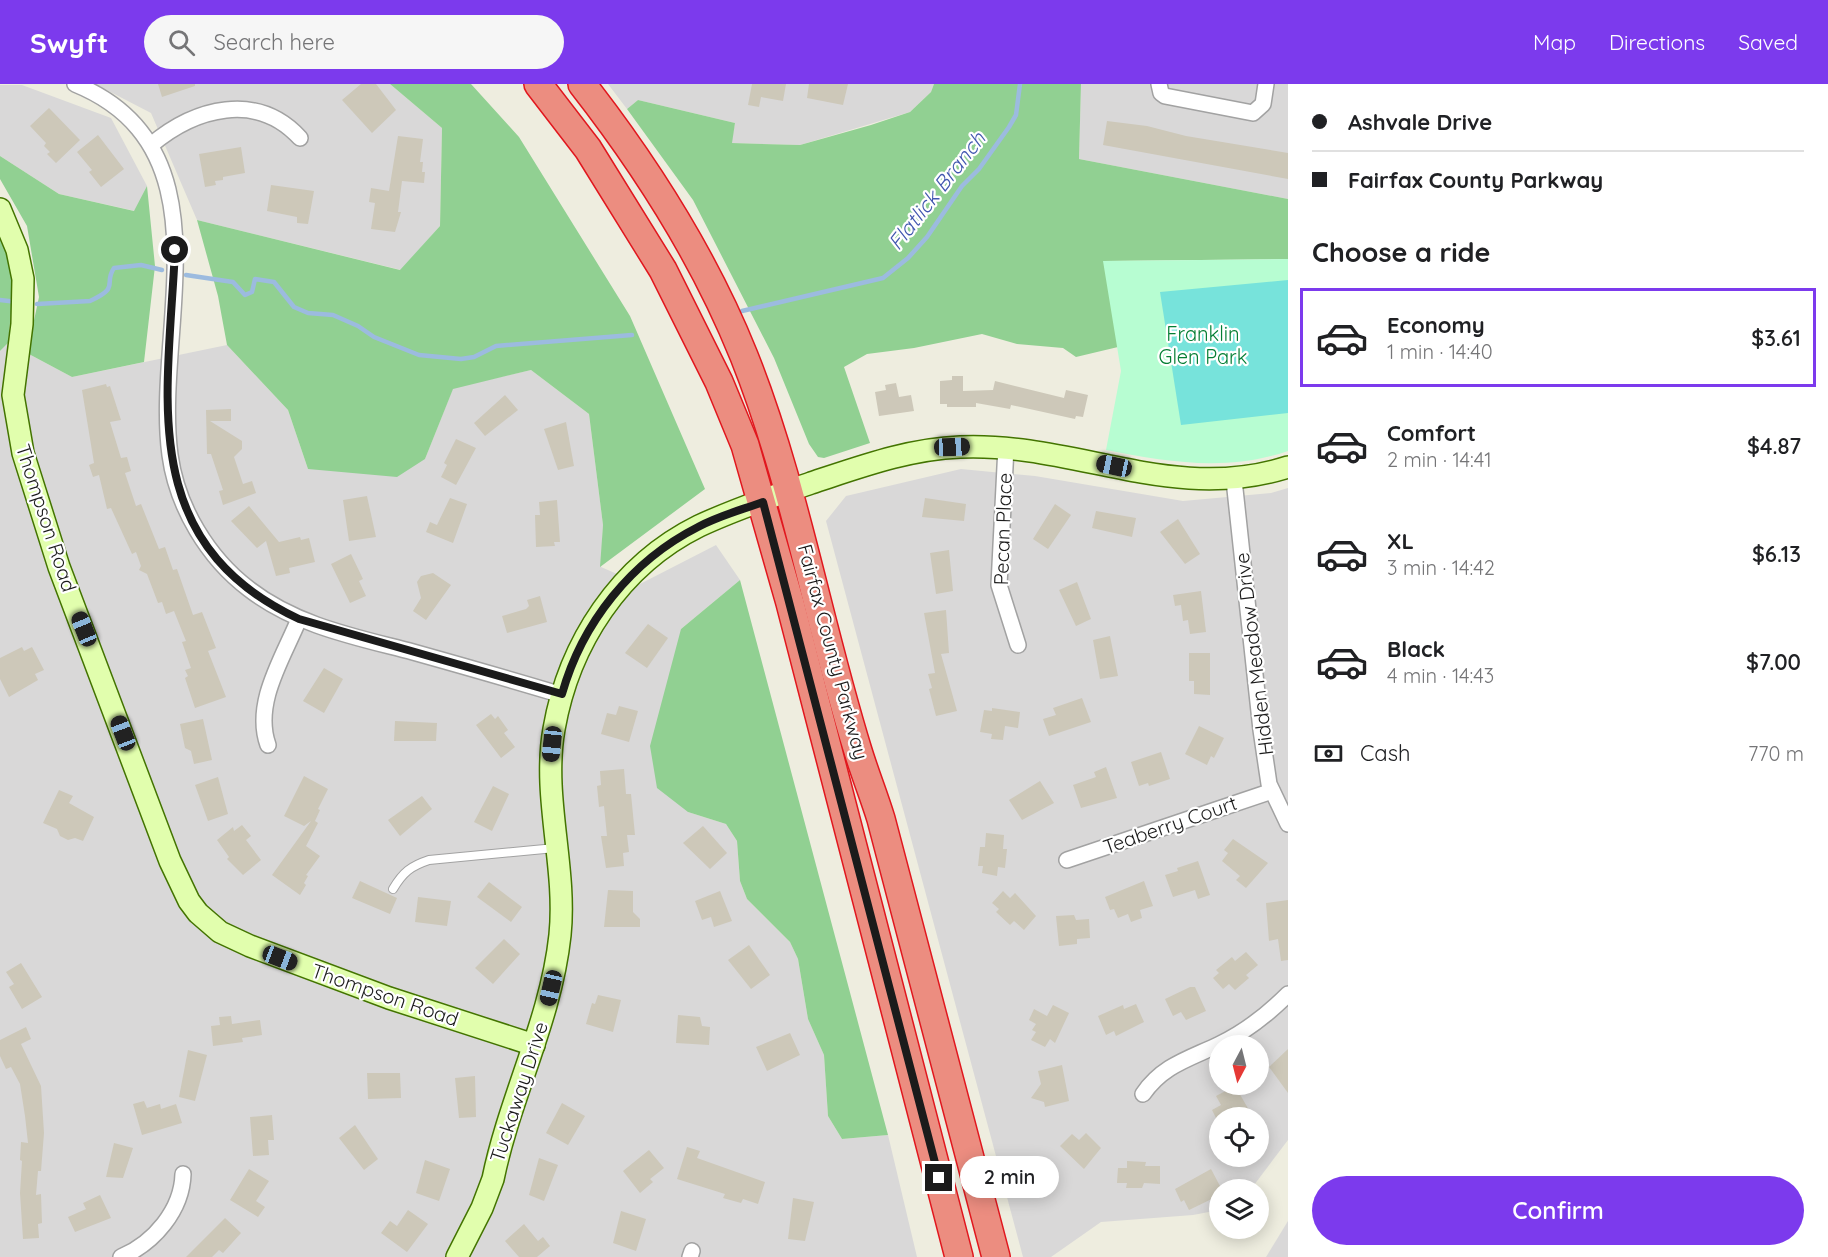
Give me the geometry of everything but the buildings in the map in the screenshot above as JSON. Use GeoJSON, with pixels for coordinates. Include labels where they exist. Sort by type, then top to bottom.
{"type":"FeatureCollection","features":[{"type":"Feature","properties":{"kind":"highway","name":"Fairfax County Parkway"},"geometry":{"type":"LineString","coordinates":[[538,84],[600,168],[663,270],[719,382],[745,445],[763,502],[959,1257]]}},
{"type":"Feature","properties":{"kind":"highway","name":"Fairfax County Parkway"},"geometry":{"type":"LineString","coordinates":[[582,84],[638,162],[706,277],[743,353],[767,416],[790,490],[858,752],[881,819],[996,1257]]}},
{"type":"Feature","properties":{"kind":"street"},"geometry":{"type":"LineString","coordinates":[[75,84],[111,104],[151,146],[160,162],[175,216],[167,402],[168,439],[174,476],[196,529],[219,560],[248,588],[299,619],[562,694]]}},
{"type":"Feature","properties":{"kind":"street"},"geometry":{"type":"LineString","coordinates":[[1159,84],[1161,93],[1165,96],[1253,113],[1263,104],[1266,84]]}},
{"type":"Feature","properties":{"kind":"street"},"geometry":{"type":"LineString","coordinates":[[151,146],[188,121],[226,110],[247,109],[263,112],[290,126],[300,138]]}},
{"type":"Feature","properties":{"kind":"street","name":"Thompson Road"},"geometry":{"type":"LineString","coordinates":[[0,209],[17,250],[23,279],[22,324],[14,395],[23,453],[59,567],[170,861],[189,901],[214,927],[250,946],[389,998],[534,1045]]}},
{"type":"Feature","properties":{"kind":"street","name":"Tuckaway Drive"},"geometry":{"type":"LineString","coordinates":[[457,1257],[482,1208],[493,1179],[555,972],[560,932],[551,757],[562,694],[575,654],[592,625],[630,577],[672,542],[697,527],[790,490],[860,466],[921,451],[952,447],[1006,447],[1062,455],[1193,481],[1234,480],[1288,467]]}},
{"type":"Feature","properties":{"kind":"street","name":"Pecan Place"},"geometry":{"type":"LineString","coordinates":[[1006,447],[998,568],[1004,605],[1018,645]]}},
{"type":"Feature","properties":{"kind":"street","name":"Hidden Meadow Drive"},"geometry":{"type":"LineString","coordinates":[[1234,480],[1261,730],[1272,790],[1288,824]]}},
{"type":"Feature","properties":{"kind":"street"},"geometry":{"type":"LineString","coordinates":[[268,745],[264,732],[266,700],[299,619]]}},
{"type":"Feature","properties":{"kind":"street","name":"Teaberry Court"},"geometry":{"type":"LineString","coordinates":[[1067,860],[1272,790]]}},
{"type":"Feature","properties":{"kind":"street"},"geometry":{"type":"LineString","coordinates":[[1143,1094],[1161,1072],[1175,1062],[1235,1036],[1288,994]]}},
{"type":"Feature","properties":{"kind":"street"},"geometry":{"type":"LineString","coordinates":[[122,1257],[147,1242],[163,1225],[179,1196],[183,1174]]}},
{"type":"Feature","properties":{"kind":"lane"},"geometry":{"type":"LineString","coordinates":[[393,889],[402,873],[413,865],[429,860],[557,848]]}},
{"type":"Feature","properties":{"kind":"shaded area"},"geometry":{"type":"Polygon","coordinates":[[[95,84],[390,84],[442,128],[440,226],[401,270],[197,220],[151,113],[95,84]]]}},
{"type":"Feature","properties":{"kind":"shaded area"},"geometry":{"type":"Polygon","coordinates":[[[608,84],[934,84],[931,92],[910,112],[800,145],[731,143],[735,123],[638,100],[627,109],[608,84]]]}},
{"type":"Feature","properties":{"kind":"shaded area"},"geometry":{"type":"Polygon","coordinates":[[[1081,84],[1288,84],[1288,199],[1079,159],[1081,84]]]}},
{"type":"Feature","properties":{"kind":"shaded area"},"geometry":{"type":"Polygon","coordinates":[[[0,85],[22,85],[111,118],[147,186],[135,211],[59,194],[0,156],[0,85]]]}},
{"type":"Feature","properties":{"kind":"shaded area"},"geometry":{"type":"Polygon","coordinates":[[[8,343],[72,377],[227,345],[288,410],[308,469],[425,459],[453,388],[531,370],[589,414],[603,525],[601,567],[640,584],[716,545],[740,580],[681,629],[688,812],[726,824],[737,841],[740,881],[747,899],[790,942],[798,959],[808,1019],[824,1055],[828,1116],[842,1139],[888,1135],[917,1257],[0,1257],[0,351],[8,343]]]}},
{"type":"Feature","properties":{"kind":"shaded area"},"geometry":{"type":"Polygon","coordinates":[[[961,469],[1035,476],[1183,501],[1271,493],[1288,488],[1288,1140],[1269,1165],[1269,1107],[1209,1107],[1209,1167],[1268,1167],[1259,1179],[1209,1179],[1209,1212],[1101,1222],[1051,1257],[1023,1257],[826,521],[846,496],[961,469]]]}},
{"type":"Feature","properties":{"kind":"shaded area"},"geometry":{"type":"Polygon","coordinates":[[[1288,1221],[1288,1257],[1266,1257],[1288,1221]]]}},
{"type":"Feature","properties":{"kind":"green space"},"geometry":{"type":"Polygon","coordinates":[[[390,84],[471,84],[519,137],[630,316],[705,489],[600,567],[603,525],[589,414],[531,370],[453,389],[425,459],[397,477],[308,469],[288,410],[227,345],[218,296],[197,220],[400,270],[440,226],[442,128],[390,84]]]}},
{"type":"Feature","properties":{"kind":"green space"},"geometry":{"type":"Polygon","coordinates":[[[934,84],[1081,84],[1079,159],[1288,199],[1288,259],[1104,261],[1118,347],[1076,357],[1063,348],[1017,344],[982,334],[914,348],[867,354],[844,367],[870,443],[824,458],[818,457],[809,444],[774,358],[693,200],[627,109],[638,100],[735,123],[732,143],[800,145],[910,112],[931,92],[934,84]]]}},
{"type":"Feature","properties":{"kind":"green space"},"geometry":{"type":"Polygon","coordinates":[[[0,156],[59,194],[134,211],[147,186],[155,266],[144,362],[72,377],[27,353],[39,297],[27,226],[0,179],[0,156]]]}},
{"type":"Feature","properties":{"kind":"green space"},"geometry":{"type":"Polygon","coordinates":[[[0,236],[15,273],[8,343],[0,351],[0,236]]]}},
{"type":"Feature","properties":{"kind":"green space","name":"Franklin Glen Park"},"geometry":{"type":"Polygon","coordinates":[[[1288,259],[1288,451],[1242,461],[1197,463],[1106,450],[1121,371],[1103,261],[1288,259]]]}},
{"type":"Feature","properties":{"kind":"green space"},"geometry":{"type":"Polygon","coordinates":[[[1288,280],[1288,413],[1181,425],[1160,292],[1288,280]]]}},
{"type":"Feature","properties":{"kind":"green space"},"geometry":{"type":"Polygon","coordinates":[[[740,580],[888,1135],[842,1139],[828,1116],[824,1055],[808,1019],[798,959],[790,942],[747,899],[740,881],[737,841],[726,824],[688,812],[657,788],[650,746],[681,629],[740,580]]]}},
{"type":"Feature","properties":{"kind":"waterway","name":"Flatlick Branch"},"geometry":{"type":"LineString","coordinates":[[742,311],[883,278],[908,258],[927,237],[962,186],[979,169],[1009,127],[1016,115],[1020,84]]}},
{"type":"Feature","properties":{"kind":"waterway","name":"Flatlick Branch"},"geometry":{"type":"LineString","coordinates":[[37,304],[90,301],[108,289],[114,268],[141,265],[162,270]]}},
{"type":"Feature","properties":{"kind":"waterway"},"geometry":{"type":"LineString","coordinates":[[186,275],[233,282],[245,295],[252,292],[255,279],[274,282],[294,307],[308,313],[333,315],[358,326],[374,337],[419,355],[461,359],[474,357],[496,346],[632,335]]}},
{"type":"Feature","properties":{"kind":"waterway","name":"Flatlick Branch"},"geometry":{"type":"LineString","coordinates":[[0,300],[17,302]]}},
{"type":"Feature","properties":{"kind":"route"},"geometry":{"type":"LineString","coordinates":[[175,250],[167,402],[168,439],[174,476],[196,529],[219,560],[248,588],[291,616],[330,630],[562,694],[575,654],[592,625],[601,610],[634,573],[672,542],[697,527],[763,502],[939,1178]]}}]}
